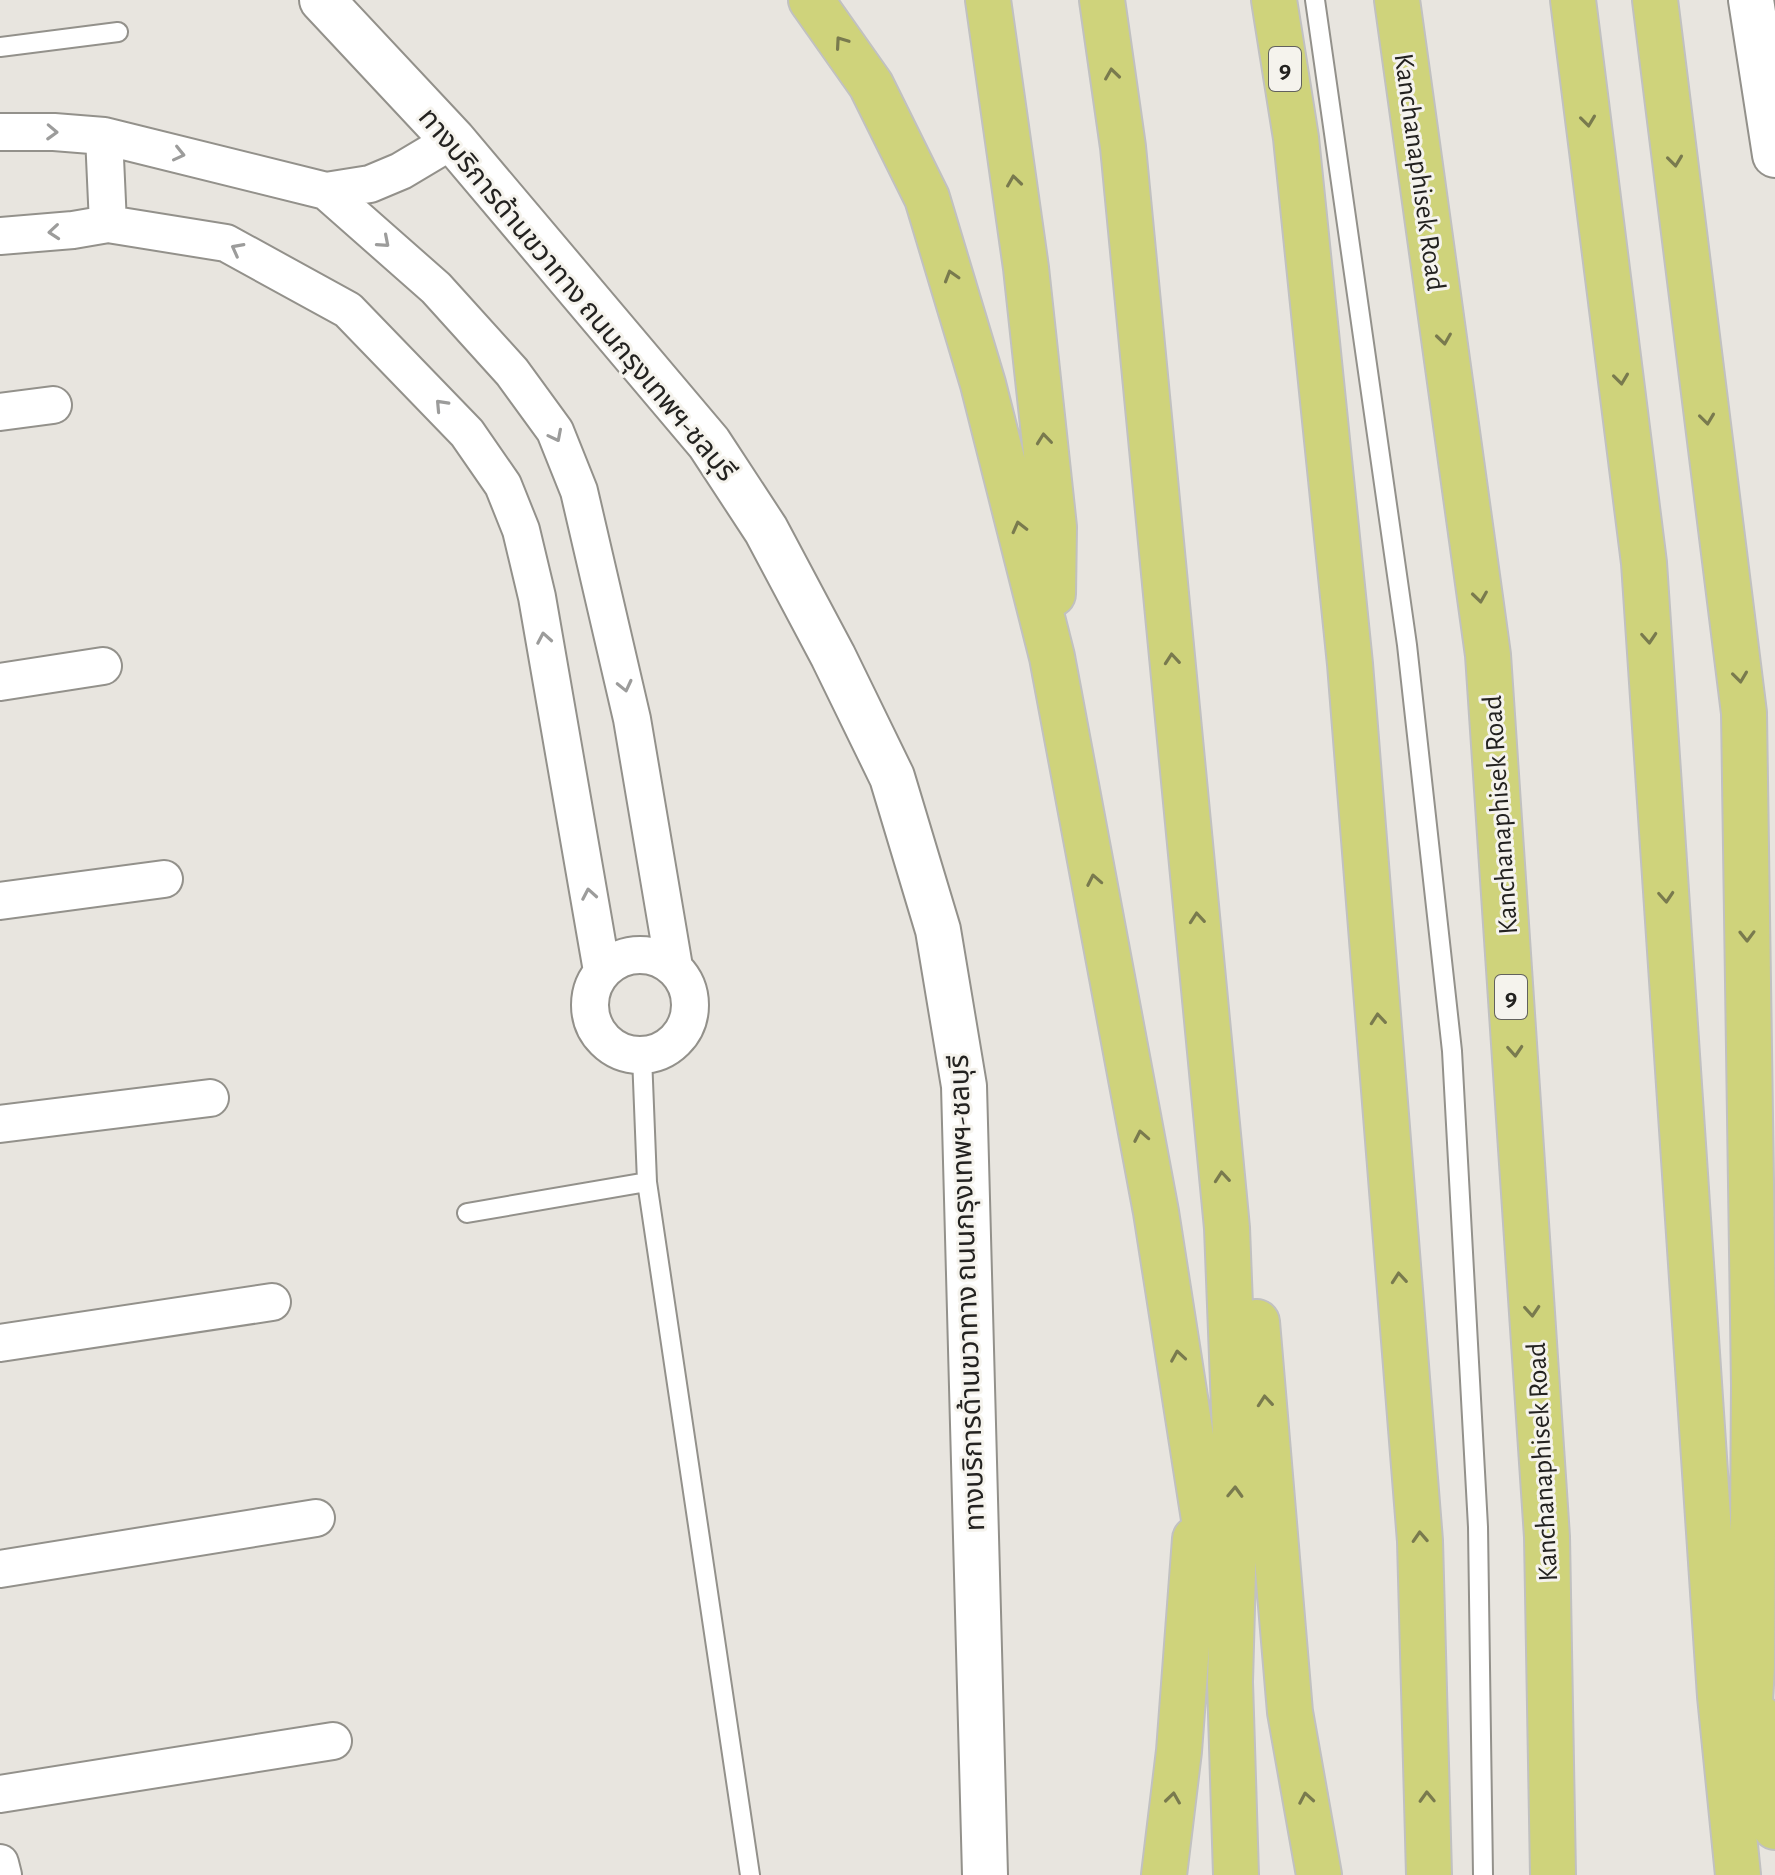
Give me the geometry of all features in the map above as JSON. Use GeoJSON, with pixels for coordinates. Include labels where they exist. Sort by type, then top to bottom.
{"type":"FeatureCollection","features":[{"type":"Feature","properties":{"kind":"highway"},"geometry":{"type":"LineString","coordinates":[[811,0],[871,85],[927,198],[983,384],[1052,657],[1156,1212],[1230,1682]]}},
{"type":"Feature","properties":{"kind":"highway"},"geometry":{"type":"LineString","coordinates":[[988,0],[1026,268],[1054,527],[1052,657]]}},
{"type":"Feature","properties":{"kind":"highway"},"geometry":{"type":"LineString","coordinates":[[1102,0],[1123,147],[1227,1228],[1236,1460],[1230,1682],[1236,1875]]}},
{"type":"Feature","properties":{"kind":"highway","name":"9"},"geometry":{"type":"LineString","coordinates":[[1274,0],[1296,138],[1350,664],[1420,1541],[1429,1875]]}},
{"type":"Feature","properties":{"kind":"highway","name":"Kanchanaphisek Road"},"geometry":{"type":"LineString","coordinates":[[1397,0],[1488,655],[1547,1537],[1553,1875]]}},
{"type":"Feature","properties":{"kind":"highway"},"geometry":{"type":"LineString","coordinates":[[1573,0],[1644,563],[1720,1696],[1739,1875]]}},
{"type":"Feature","properties":{"kind":"highway"},"geometry":{"type":"LineString","coordinates":[[1655,0],[1744,713],[1754,1385],[1752,1667],[1739,1875]]}},
{"type":"Feature","properties":{"kind":"highway"},"geometry":{"type":"LineString","coordinates":[[1227,1228],[1260,1338],[1290,1712],[1319,1875]]}},
{"type":"Feature","properties":{"kind":"highway"},"geometry":{"type":"LineString","coordinates":[[1164,1875],[1179,1751],[1198,1485]]}},
{"type":"Feature","properties":{"kind":"highway"},"geometry":{"type":"LineString","coordinates":[[1752,1667],[1775,1827]]}},
{"type":"Feature","properties":{"kind":"main road","name":"ทางบริการด้านขวาทาง ถนนกรุงเทพฯ-ชลบุรี"},"geometry":{"type":"LineString","coordinates":[[322,0],[453,140],[709,443],[766,530],[833,656],[892,777],[938,930],[964,1086],[985,1875]]}},
{"type":"Feature","properties":{"kind":"main road"},"geometry":{"type":"LineString","coordinates":[[1751,0],[1775,155]]}},
{"type":"Feature","properties":{"kind":"street"},"geometry":{"type":"LineString","coordinates":[[0,132],[104,136],[326,191],[370,184],[453,140]]}},
{"type":"Feature","properties":{"kind":"street"},"geometry":{"type":"LineString","coordinates":[[104,136],[108,224]]}},
{"type":"Feature","properties":{"kind":"street"},"geometry":{"type":"LineString","coordinates":[[326,191],[436,288],[512,372],[555,431],[579,491],[629,703],[674,967]]}},
{"type":"Feature","properties":{"kind":"street"},"geometry":{"type":"LineString","coordinates":[[0,236],[108,224],[226,243],[348,310],[467,433],[503,485],[521,530],[537,597],[602,971]]}},
{"type":"Feature","properties":{"kind":"street"},"geometry":{"type":"LineString","coordinates":[[0,412],[53,405]]}},
{"type":"Feature","properties":{"kind":"street"},"geometry":{"type":"LineString","coordinates":[[0,682],[103,666]]}},
{"type":"Feature","properties":{"kind":"street"},"geometry":{"type":"LineString","coordinates":[[0,901],[164,879]]}},
{"type":"Feature","properties":{"kind":"street"},"geometry":{"type":"LineString","coordinates":[[637,955],[657,957],[674,967],[686,984],[691,1003],[688,1022],[678,1040],[662,1052],[642,1056],[623,1053],[605,1043],[593,1027],[589,1008],[591,988],[602,971],[618,959],[637,955]]}},
{"type":"Feature","properties":{"kind":"street"},"geometry":{"type":"LineString","coordinates":[[0,1124],[210,1098]]}},
{"type":"Feature","properties":{"kind":"street"},"geometry":{"type":"LineString","coordinates":[[0,1343],[272,1302]]}},
{"type":"Feature","properties":{"kind":"street"},"geometry":{"type":"LineString","coordinates":[[0,1569],[316,1518]]}},
{"type":"Feature","properties":{"kind":"street"},"geometry":{"type":"LineString","coordinates":[[0,1794],[333,1741]]}},
{"type":"Feature","properties":{"kind":"street"},"geometry":{"type":"LineString","coordinates":[[0,1863],[3,1875]]}},
{"type":"Feature","properties":{"kind":"lane"},"geometry":{"type":"LineString","coordinates":[[1315,0],[1407,645],[1452,1051],[1478,1527],[1483,1875]]}},
{"type":"Feature","properties":{"kind":"lane"},"geometry":{"type":"LineString","coordinates":[[0,47],[118,32]]}},
{"type":"Feature","properties":{"kind":"lane"},"geometry":{"type":"LineString","coordinates":[[642,1056],[647,1182],[750,1875]]}},
{"type":"Feature","properties":{"kind":"lane"},"geometry":{"type":"LineString","coordinates":[[467,1213],[647,1182]]}}]}
